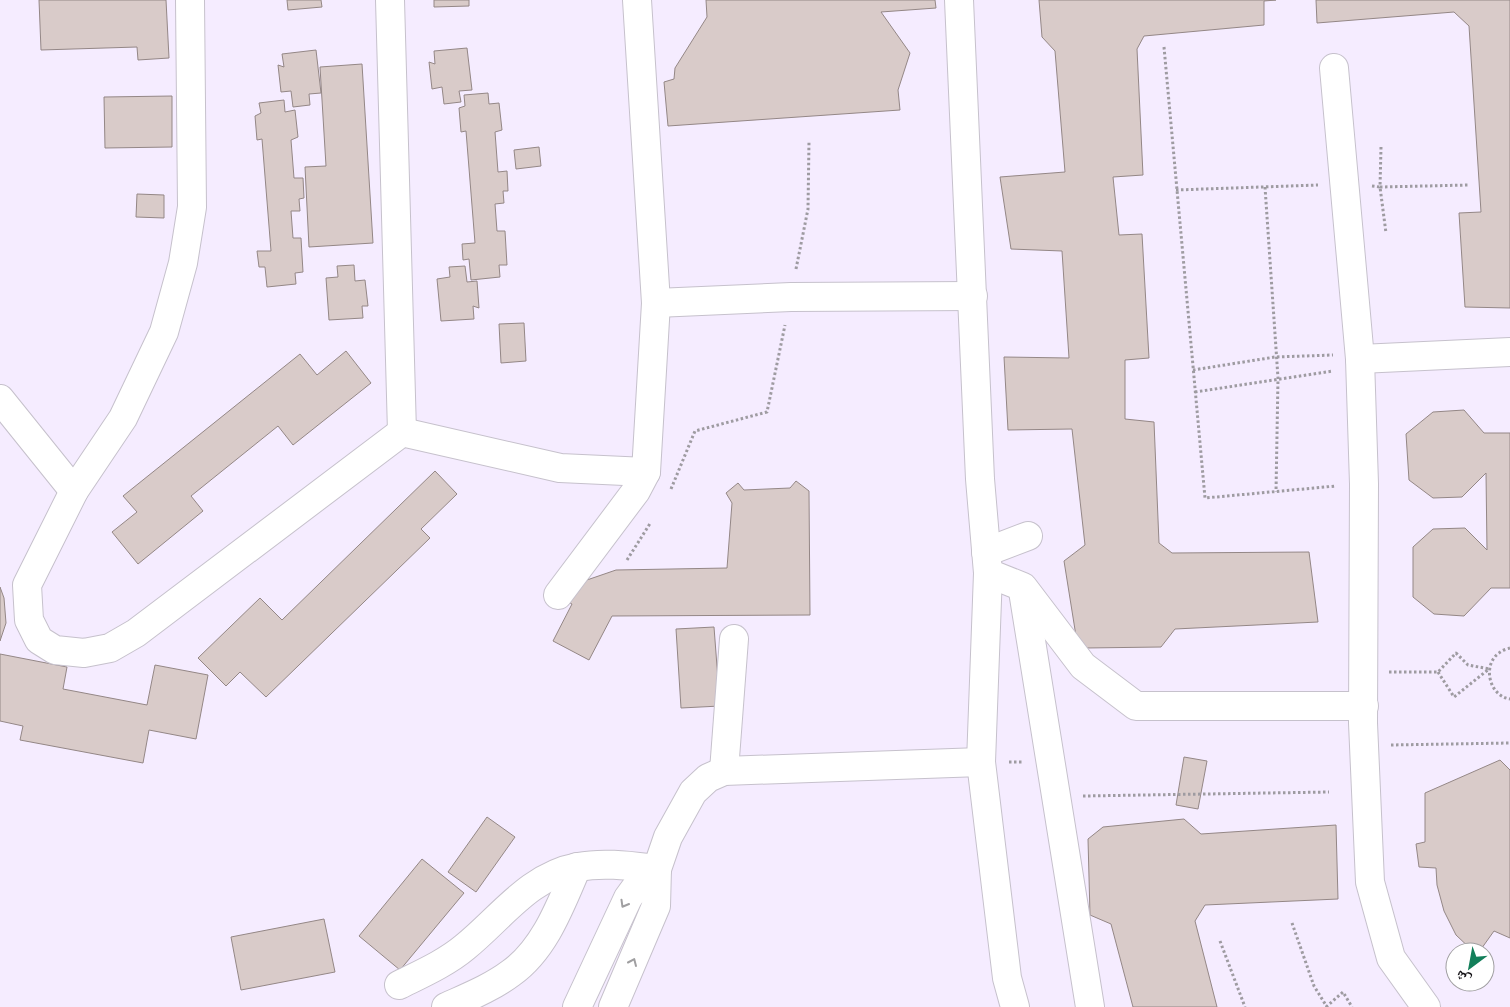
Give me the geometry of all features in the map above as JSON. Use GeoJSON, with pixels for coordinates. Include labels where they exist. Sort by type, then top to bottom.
{"type":"FeatureCollection","features":[{"type":"Feature","properties":{"kind":"street"},"geometry":{"type":"LineString","coordinates":[[190,0],[192,207],[183,263],[164,332],[123,418],[74,491],[27,585],[29,620],[39,640],[55,650],[84,653],[110,648],[136,633],[402,432],[560,468],[646,472]]}},
{"type":"Feature","properties":{"kind":"street"},"geometry":{"type":"LineString","coordinates":[[390,0],[402,432]]}},
{"type":"Feature","properties":{"kind":"street"},"geometry":{"type":"LineString","coordinates":[[558,595],[636,491],[646,472],[656,303],[637,0]]}},
{"type":"Feature","properties":{"kind":"street"},"geometry":{"type":"LineString","coordinates":[[959,0],[980,479],[987,563],[981,762],[1007,978],[1015,1007]]}},
{"type":"Feature","properties":{"kind":"street"},"geometry":{"type":"LineString","coordinates":[[1334,68],[1346,184],[1360,359],[1364,484],[1364,706],[1370,882],[1391,958],[1426,1007]]}},
{"type":"Feature","properties":{"kind":"street"},"geometry":{"type":"LineString","coordinates":[[656,303],[791,297],[973,296]]}},
{"type":"Feature","properties":{"kind":"street"},"geometry":{"type":"LineString","coordinates":[[1360,359],[1510,352]]}},
{"type":"Feature","properties":{"kind":"street"},"geometry":{"type":"LineString","coordinates":[[0,399],[74,491]]}},
{"type":"Feature","properties":{"kind":"street"},"geometry":{"type":"LineString","coordinates":[[987,563],[1028,536]]}},
{"type":"Feature","properties":{"kind":"street"},"geometry":{"type":"LineString","coordinates":[[987,563],[1023,587],[1083,666],[1136,706],[1364,706]]}},
{"type":"Feature","properties":{"kind":"street"},"geometry":{"type":"LineString","coordinates":[[1023,587],[1090,1007]]}},
{"type":"Feature","properties":{"kind":"street"},"geometry":{"type":"LineString","coordinates":[[724,771],[734,639]]}},
{"type":"Feature","properties":{"kind":"street"},"geometry":{"type":"LineString","coordinates":[[613,1007],[656,906],[657,869],[668,837],[693,792],[708,778],[724,771],[981,762]]}},
{"type":"Feature","properties":{"kind":"street"},"geometry":{"type":"LineString","coordinates":[[399,985],[442,963],[464,948],[522,894],[546,878],[577,867],[608,864],[657,869]]}},
{"type":"Feature","properties":{"kind":"street"},"geometry":{"type":"LineString","coordinates":[[446,1007],[512,973],[533,951],[549,928],[577,867]]}},
{"type":"Feature","properties":{"kind":"street"},"geometry":{"type":"LineString","coordinates":[[577,1007],[628,898],[636,887],[657,869]]}},
{"type":"Feature","properties":{"kind":"path"},"geometry":{"type":"LineString","coordinates":[[1164,47],[1205,498],[1364,484]]}},
{"type":"Feature","properties":{"kind":"path"},"geometry":{"type":"LineString","coordinates":[[668,493],[695,431],[767,412],[808,210],[809,141]]}},
{"type":"Feature","properties":{"kind":"path"},"geometry":{"type":"LineString","coordinates":[[1381,147],[1380,187],[1386,233]]}},
{"type":"Feature","properties":{"kind":"path"},"geometry":{"type":"LineString","coordinates":[[1176,190],[1346,184],[1380,187],[1469,185]]}},
{"type":"Feature","properties":{"kind":"path"},"geometry":{"type":"LineString","coordinates":[[1265,187],[1275,357],[1278,378],[1276,492]]}},
{"type":"Feature","properties":{"kind":"path"},"geometry":{"type":"LineString","coordinates":[[1193,370],[1275,357],[1338,355],[1360,359]]}},
{"type":"Feature","properties":{"kind":"path"},"geometry":{"type":"LineString","coordinates":[[1195,392],[1278,378],[1348,370],[1360,359]]}},
{"type":"Feature","properties":{"kind":"path"},"geometry":{"type":"LineString","coordinates":[[627,560],[653,518]]}},
{"type":"Feature","properties":{"kind":"path"},"geometry":{"type":"LineString","coordinates":[[1510,648],[1499,653],[1490,663],[1489,677],[1494,689],[1505,698],[1510,699]]}},
{"type":"Feature","properties":{"kind":"path"},"geometry":{"type":"LineString","coordinates":[[1364,672],[1438,672],[1456,653],[1468,665],[1490,669]]}},
{"type":"Feature","properties":{"kind":"path"},"geometry":{"type":"LineString","coordinates":[[1438,672],[1454,696],[1490,669]]}},
{"type":"Feature","properties":{"kind":"path"},"geometry":{"type":"LineString","coordinates":[[1364,706],[1390,745],[1510,743]]}},
{"type":"Feature","properties":{"kind":"path"},"geometry":{"type":"LineString","coordinates":[[981,762],[1051,762]]}},
{"type":"Feature","properties":{"kind":"path"},"geometry":{"type":"LineString","coordinates":[[1090,794],[1329,792]]}},
{"type":"Feature","properties":{"kind":"path"},"geometry":{"type":"LineString","coordinates":[[1292,923],[1314,986],[1326,1007],[1343,992],[1352,1007]]}},
{"type":"Feature","properties":{"kind":"path"},"geometry":{"type":"LineString","coordinates":[[1220,941],[1244,1007]]}},
{"type":"Feature","properties":{"kind":"shaded area"},"geometry":{"type":"Polygon","coordinates":[[[0,0],[1510,0],[1510,1007],[0,1007],[0,0]]]}},
{"type":"Feature","properties":{"kind":"building"},"geometry":{"type":"Polygon","coordinates":[[[39,0],[166,0],[169,58],[138,60],[137,47],[41,50],[39,0]]]}},
{"type":"Feature","properties":{"kind":"building"},"geometry":{"type":"Polygon","coordinates":[[[287,0],[321,0],[322,7],[288,10],[287,0]]]}},
{"type":"Feature","properties":{"kind":"building"},"geometry":{"type":"Polygon","coordinates":[[[434,0],[469,0],[469,6],[434,7],[434,0]]]}},
{"type":"Feature","properties":{"kind":"building"},"geometry":{"type":"Polygon","coordinates":[[[706,0],[935,0],[936,8],[881,12],[910,53],[898,90],[900,110],[668,126],[664,82],[674,79],[675,68],[707,17],[706,0]]]}},
{"type":"Feature","properties":{"kind":"building"},"geometry":{"type":"Polygon","coordinates":[[[1039,0],[1276,0],[1264,1],[1264,25],[1144,36],[1137,49],[1143,175],[1113,177],[1119,235],[1142,234],[1149,358],[1125,360],[1125,419],[1154,422],[1159,543],[1172,553],[1309,552],[1318,622],[1175,629],[1161,647],[1086,648],[1076,636],[1064,561],[1085,545],[1072,429],[1008,430],[1004,357],[1069,358],[1062,251],[1011,249],[1000,177],[1065,172],[1055,51],[1042,37],[1039,0]]]}},
{"type":"Feature","properties":{"kind":"building"},"geometry":{"type":"Polygon","coordinates":[[[1316,0],[1510,0],[1510,308],[1465,307],[1459,213],[1481,212],[1469,26],[1454,12],[1317,23],[1316,0]]]}},
{"type":"Feature","properties":{"kind":"building"},"geometry":{"type":"Polygon","coordinates":[[[467,48],[472,90],[459,91],[461,102],[444,104],[442,87],[432,89],[429,62],[435,64],[434,51],[467,48]]]}},
{"type":"Feature","properties":{"kind":"building"},"geometry":{"type":"Polygon","coordinates":[[[316,50],[321,93],[309,94],[310,105],[293,107],[291,91],[281,92],[278,65],[284,67],[282,54],[316,50]]]}},
{"type":"Feature","properties":{"kind":"building"},"geometry":{"type":"Polygon","coordinates":[[[362,64],[373,243],[309,247],[305,167],[326,166],[320,67],[362,64]]]}},
{"type":"Feature","properties":{"kind":"building"},"geometry":{"type":"Polygon","coordinates":[[[488,93],[489,104],[499,103],[502,130],[495,132],[498,172],[507,171],[508,191],[503,191],[504,203],[495,204],[497,231],[505,231],[507,265],[499,265],[500,277],[471,280],[469,259],[463,260],[462,244],[475,243],[466,131],[461,132],[459,108],[465,106],[464,95],[488,93]]]}},
{"type":"Feature","properties":{"kind":"building"},"geometry":{"type":"Polygon","coordinates":[[[172,96],[172,147],[105,148],[104,97],[172,96]]]}},
{"type":"Feature","properties":{"kind":"building"},"geometry":{"type":"Polygon","coordinates":[[[284,100],[285,112],[295,110],[298,137],[291,140],[294,178],[303,178],[304,198],[299,199],[300,211],[291,211],[293,238],[301,238],[303,272],[295,273],[296,284],[267,287],[265,267],[259,267],[257,251],[271,251],[262,139],[257,140],[255,116],[261,113],[259,103],[284,100]]]}},
{"type":"Feature","properties":{"kind":"building"},"geometry":{"type":"Polygon","coordinates":[[[539,147],[541,166],[516,169],[514,150],[539,147]]]}},
{"type":"Feature","properties":{"kind":"building"},"geometry":{"type":"Polygon","coordinates":[[[137,194],[164,195],[164,218],[136,217],[137,194]]]}},
{"type":"Feature","properties":{"kind":"building"},"geometry":{"type":"Polygon","coordinates":[[[354,265],[355,281],[365,280],[368,306],[362,306],[363,318],[329,320],[326,278],[338,277],[337,266],[354,265]]]}},
{"type":"Feature","properties":{"kind":"building"},"geometry":{"type":"Polygon","coordinates":[[[465,266],[467,282],[477,281],[479,308],[473,306],[474,319],[441,321],[437,279],[450,277],[449,267],[465,266]]]}},
{"type":"Feature","properties":{"kind":"building"},"geometry":{"type":"Polygon","coordinates":[[[524,323],[526,361],[501,363],[499,324],[524,323]]]}},
{"type":"Feature","properties":{"kind":"building"},"geometry":{"type":"Polygon","coordinates":[[[346,351],[371,383],[293,445],[278,426],[191,496],[203,511],[138,564],[112,532],[137,512],[123,496],[300,354],[317,375],[346,351]]]}},
{"type":"Feature","properties":{"kind":"building"},"geometry":{"type":"Polygon","coordinates":[[[1464,410],[1484,433],[1510,433],[1510,588],[1491,588],[1464,616],[1434,614],[1413,597],[1413,547],[1433,529],[1465,528],[1487,550],[1486,473],[1462,497],[1433,498],[1409,480],[1406,434],[1433,412],[1464,410]]]}},
{"type":"Feature","properties":{"kind":"building"},"geometry":{"type":"Polygon","coordinates":[[[435,471],[457,494],[421,529],[430,538],[266,697],[240,672],[226,686],[198,658],[260,598],[282,620],[435,471]]]}},
{"type":"Feature","properties":{"kind":"building"},"geometry":{"type":"Polygon","coordinates":[[[796,481],[809,491],[810,615],[612,616],[589,660],[553,641],[572,604],[564,600],[584,581],[616,570],[727,568],[732,503],[726,493],[738,483],[744,490],[790,488],[796,481]]]}},
{"type":"Feature","properties":{"kind":"building"},"geometry":{"type":"Polygon","coordinates":[[[0,587],[4,598],[6,623],[0,641],[0,587]]]}},
{"type":"Feature","properties":{"kind":"building"},"geometry":{"type":"Polygon","coordinates":[[[714,627],[720,706],[681,708],[676,629],[714,627]]]}},
{"type":"Feature","properties":{"kind":"building"},"geometry":{"type":"Polygon","coordinates":[[[0,654],[67,667],[63,689],[147,705],[155,665],[208,675],[196,739],[149,730],[143,763],[20,740],[23,726],[0,721],[0,654]]]}},
{"type":"Feature","properties":{"kind":"building"},"geometry":{"type":"Polygon","coordinates":[[[1184,757],[1207,761],[1198,809],[1176,805],[1184,757]]]}},
{"type":"Feature","properties":{"kind":"building"},"geometry":{"type":"Polygon","coordinates":[[[1500,760],[1510,770],[1510,938],[1494,931],[1486,942],[1463,942],[1456,935],[1444,911],[1437,885],[1436,868],[1419,867],[1416,844],[1425,842],[1425,793],[1500,760]]]}},
{"type":"Feature","properties":{"kind":"building"},"geometry":{"type":"Polygon","coordinates":[[[487,817],[515,837],[476,892],[448,872],[487,817]]]}},
{"type":"Feature","properties":{"kind":"building"},"geometry":{"type":"Polygon","coordinates":[[[1184,819],[1201,834],[1336,825],[1338,899],[1205,905],[1195,921],[1217,1007],[1133,1007],[1111,924],[1090,915],[1088,839],[1103,827],[1184,819]]]}},
{"type":"Feature","properties":{"kind":"building"},"geometry":{"type":"Polygon","coordinates":[[[422,859],[464,893],[400,970],[359,936],[422,859]]]}},
{"type":"Feature","properties":{"kind":"building"},"geometry":{"type":"Polygon","coordinates":[[[324,919],[335,972],[241,990],[231,937],[324,919]]]}}]}
